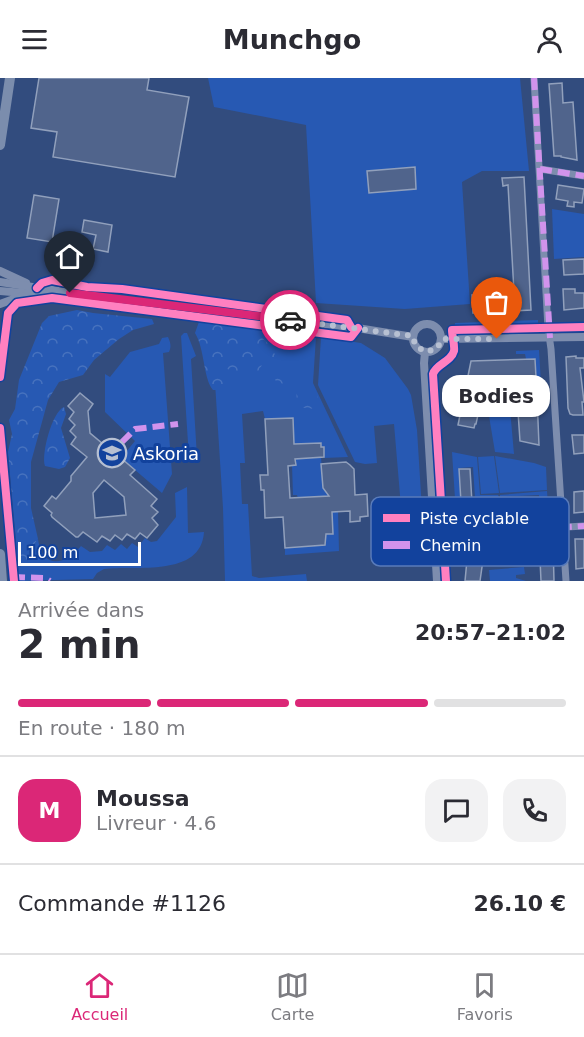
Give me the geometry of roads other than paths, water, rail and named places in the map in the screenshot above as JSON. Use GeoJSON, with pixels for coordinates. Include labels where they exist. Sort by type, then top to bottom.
{"type":"FeatureCollection","features":[{"type":"Feature","properties":{"kind":"main road"},"geometry":{"type":"LineString","coordinates":[[0,145],[10,78]]}},
{"type":"Feature","properties":{"kind":"main road"},"geometry":{"type":"LineString","coordinates":[[0,554],[3,581]]}},
{"type":"Feature","properties":{"kind":"street"},"geometry":{"type":"LineString","coordinates":[[534,78],[559,497]]}},
{"type":"Feature","properties":{"kind":"street"},"geometry":{"type":"LineString","coordinates":[[540,169],[584,176]]}},
{"type":"Feature","properties":{"kind":"street"},"geometry":{"type":"LineString","coordinates":[[0,272],[34,291]]}},
{"type":"Feature","properties":{"kind":"street"},"geometry":{"type":"LineString","coordinates":[[0,282],[34,291]]}},
{"type":"Feature","properties":{"kind":"street"},"geometry":{"type":"LineString","coordinates":[[0,291],[34,291],[110,299],[413,336]]}},
{"type":"Feature","properties":{"kind":"street"},"geometry":{"type":"LineString","coordinates":[[0,304],[34,291]]}},
{"type":"Feature","properties":{"kind":"street"},"geometry":{"type":"LineString","coordinates":[[429,323],[437,327],[442,339],[437,349],[425,352],[415,345],[413,336],[417,328],[429,323]]}},
{"type":"Feature","properties":{"kind":"street"},"geometry":{"type":"LineString","coordinates":[[442,339],[584,337]]}},
{"type":"Feature","properties":{"kind":"street"},"geometry":{"type":"LineString","coordinates":[[425,352],[432,497]]}},
{"type":"Feature","properties":{"kind":"street"},"geometry":{"type":"LineString","coordinates":[[569,527],[584,526]]}},
{"type":"Feature","properties":{"kind":"street"},"geometry":{"type":"LineString","coordinates":[[436,566],[437,581]]}},
{"type":"Feature","properties":{"kind":"street"},"geometry":{"type":"LineString","coordinates":[[565,566],[566,581]]}},
{"type":"Feature","properties":{"kind":"place","name":"Bodies"},"geometry":{"type":"Point","coordinates":[497,339]}},
{"type":"Feature","properties":{"kind":"place","name":"Askoria"},"geometry":{"type":"Point","coordinates":[112,453]}}]}
